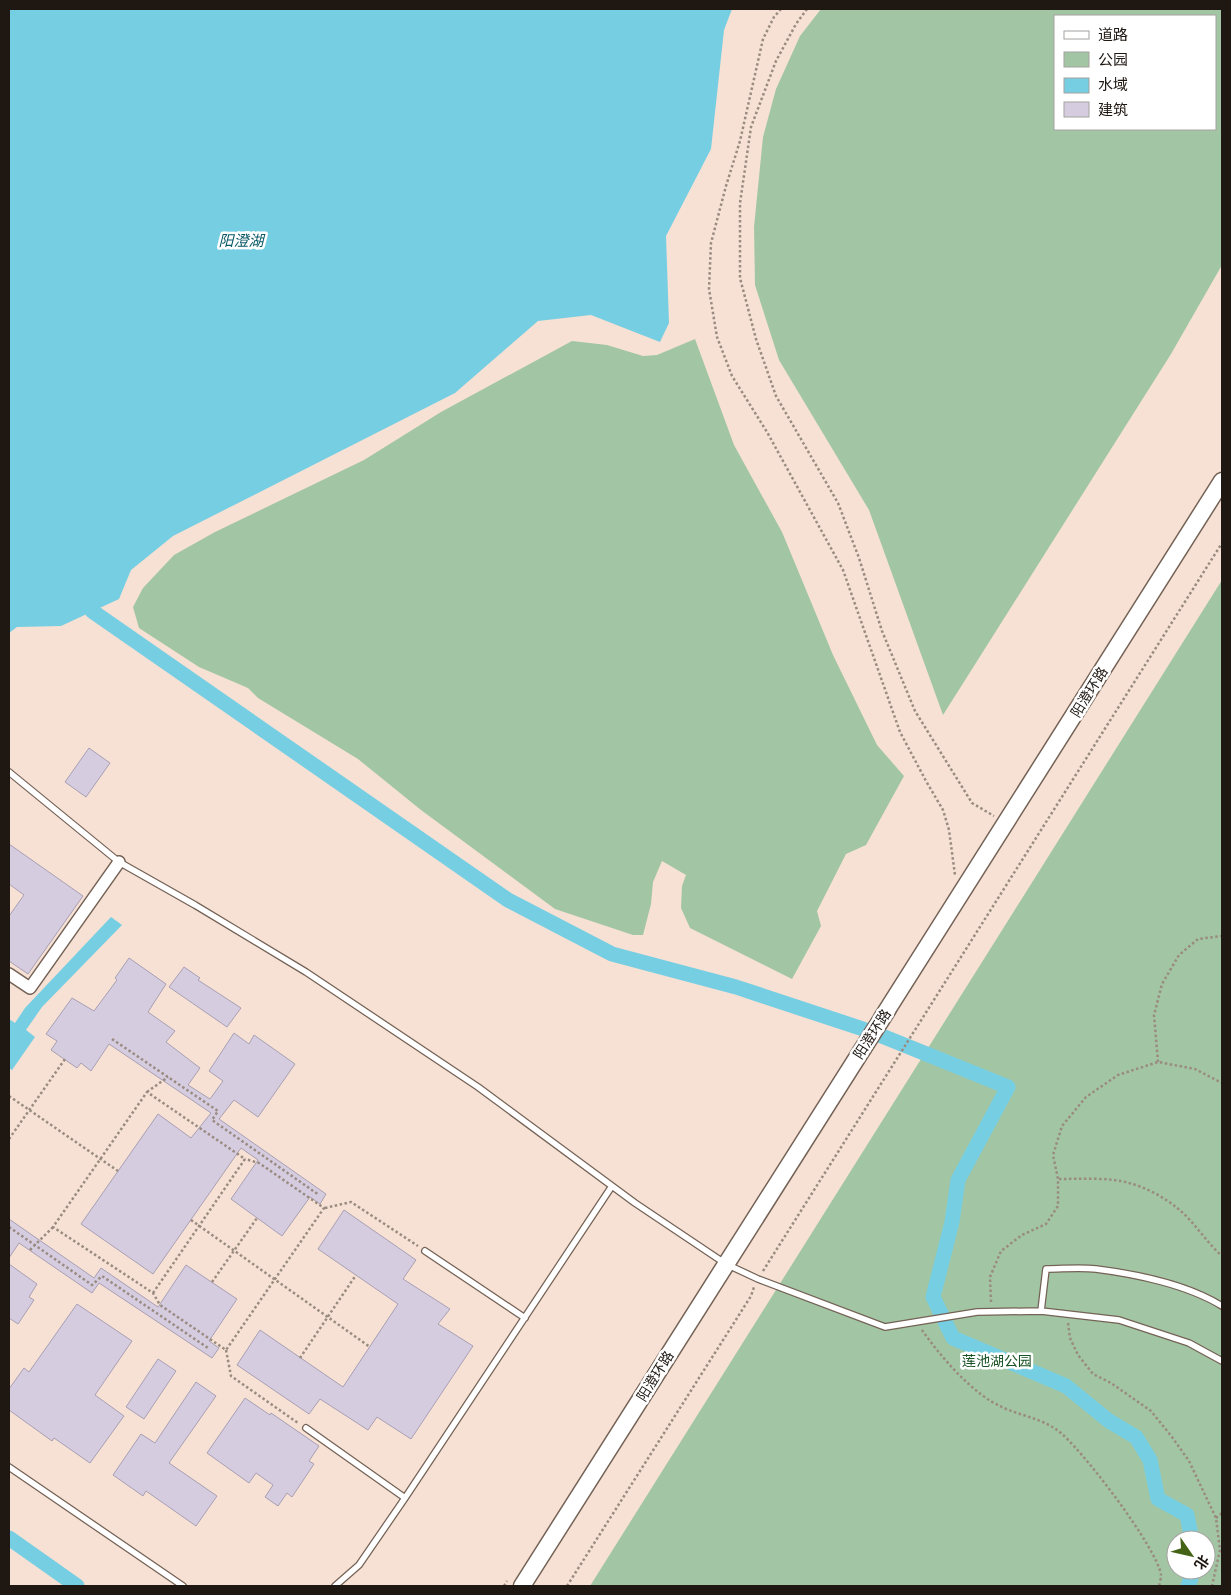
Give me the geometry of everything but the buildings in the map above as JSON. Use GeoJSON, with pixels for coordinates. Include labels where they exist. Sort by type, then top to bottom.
{"type":"FeatureCollection","features":[{"type":"Feature","properties":{"kind":"main road","name":"阳澄环路"},"geometry":{"type":"LineString","coordinates":[[522,1586],[1222,481]]}},
{"type":"Feature","properties":{"kind":"street"},"geometry":{"type":"LineString","coordinates":[[9,974],[30,988],[119,862]]}},
{"type":"Feature","properties":{"kind":"lane"},"geometry":{"type":"LineString","coordinates":[[9,772],[119,862],[306,972],[478,1087],[612,1186],[726,1264],[758,1279],[885,1326],[966,1314],[1041,1311],[1119,1320],[1189,1343],[1222,1361]]}},
{"type":"Feature","properties":{"kind":"lane"},"geometry":{"type":"LineString","coordinates":[[335,1586],[358,1565],[405,1498],[612,1186]]}},
{"type":"Feature","properties":{"kind":"lane"},"geometry":{"type":"LineString","coordinates":[[425,1251],[525,1318]]}},
{"type":"Feature","properties":{"kind":"lane"},"geometry":{"type":"LineString","coordinates":[[1041,1311],[1046,1269],[1095,1269],[1163,1282],[1214,1301],[1222,1306]]}},
{"type":"Feature","properties":{"kind":"lane"},"geometry":{"type":"LineString","coordinates":[[306,1428],[405,1498]]}},
{"type":"Feature","properties":{"kind":"lane"},"geometry":{"type":"LineString","coordinates":[[9,1466],[184,1586]]}},
{"type":"Feature","properties":{"kind":"path"},"geometry":{"type":"LineString","coordinates":[[781,9],[774,16],[763,39],[740,141],[711,243],[709,289],[717,336],[732,376],[772,440],[843,570],[900,732],[943,810],[949,830],[955,878]]}},
{"type":"Feature","properties":{"kind":"path"},"geometry":{"type":"LineString","coordinates":[[807,9],[796,24],[776,61],[751,127],[740,203],[740,278],[756,339],[776,396],[838,503],[859,558],[885,639],[914,711],[972,803],[1006,823]]}},
{"type":"Feature","properties":{"kind":"path"},"geometry":{"type":"LineString","coordinates":[[567,1586],[751,1296],[758,1279],[1222,543]]}},
{"type":"Feature","properties":{"kind":"path"},"geometry":{"type":"LineString","coordinates":[[1158,1062],[1154,1015],[1162,984],[1179,955],[1198,939],[1222,936]]}},
{"type":"Feature","properties":{"kind":"path"},"geometry":{"type":"LineString","coordinates":[[112,1039],[218,1111],[212,1120],[319,1196]]}},
{"type":"Feature","properties":{"kind":"path"},"geometry":{"type":"LineString","coordinates":[[9,1140],[65,1059]]}},
{"type":"Feature","properties":{"kind":"path"},"geometry":{"type":"LineString","coordinates":[[992,1312],[990,1277],[1001,1251],[1022,1235],[1046,1224],[1058,1206],[1058,1179],[1053,1155],[1062,1126],[1086,1097],[1118,1075],[1158,1062],[1195,1069],[1222,1082]]}},
{"type":"Feature","properties":{"kind":"path"},"geometry":{"type":"LineString","coordinates":[[30,1250],[53,1227],[147,1092],[168,1077]]}},
{"type":"Feature","properties":{"kind":"path"},"geometry":{"type":"LineString","coordinates":[[147,1092],[245,1159],[259,1163],[324,1208]]}},
{"type":"Feature","properties":{"kind":"path"},"geometry":{"type":"LineString","coordinates":[[9,1096],[118,1171]]}},
{"type":"Feature","properties":{"kind":"path"},"geometry":{"type":"LineString","coordinates":[[154,1293],[245,1159]]}},
{"type":"Feature","properties":{"kind":"path"},"geometry":{"type":"LineString","coordinates":[[1058,1179],[1128,1182],[1156,1194],[1178,1208],[1222,1256]]}},
{"type":"Feature","properties":{"kind":"path"},"geometry":{"type":"LineString","coordinates":[[226,1350],[324,1208],[351,1202],[425,1251]]}},
{"type":"Feature","properties":{"kind":"path"},"geometry":{"type":"LineString","coordinates":[[212,1282],[257,1218]]}},
{"type":"Feature","properties":{"kind":"path"},"geometry":{"type":"LineString","coordinates":[[191,1220],[370,1347]]}},
{"type":"Feature","properties":{"kind":"path"},"geometry":{"type":"LineString","coordinates":[[9,1227],[92,1285],[102,1276],[208,1348]]}},
{"type":"Feature","properties":{"kind":"path"},"geometry":{"type":"LineString","coordinates":[[53,1227],[154,1293],[160,1305],[226,1350],[231,1376],[306,1428]]}},
{"type":"Feature","properties":{"kind":"path"},"geometry":{"type":"LineString","coordinates":[[300,1358],[356,1275]]}},
{"type":"Feature","properties":{"kind":"path"},"geometry":{"type":"LineString","coordinates":[[1068,1314],[1070,1338],[1078,1355],[1093,1374],[1111,1383],[1151,1412],[1189,1461],[1216,1518],[1220,1550],[1212,1586]]}},
{"type":"Feature","properties":{"kind":"path"},"geometry":{"type":"LineString","coordinates":[[920,1321],[922,1330],[936,1350],[984,1397],[1004,1409],[1030,1416],[1056,1429],[1070,1440],[1102,1479],[1149,1547],[1161,1575],[1159,1586]]}},
{"type":"Feature","properties":{"kind":"path"},"geometry":{"type":"LineString","coordinates":[[1216,1518],[1222,1513]]}},
{"type":"Feature","properties":{"kind":"green space"},"geometry":{"type":"Polygon","coordinates":[[[821,9],[1222,9],[1222,265],[1171,354],[943,715],[869,510],[779,360],[755,285],[754,227],[763,137],[776,89],[800,36],[821,9]]]}},
{"type":"Feature","properties":{"kind":"green space"},"geometry":{"type":"Polygon","coordinates":[[[695,339],[734,445],[782,532],[833,655],[877,745],[904,776],[866,845],[846,854],[817,911],[821,926],[792,979],[690,928],[681,908],[682,886],[686,875],[662,861],[653,882],[651,904],[643,935],[633,935],[555,909],[421,810],[358,759],[258,698],[248,688],[199,667],[139,628],[133,607],[143,588],[174,555],[215,532],[364,460],[441,412],[572,341],[607,345],[643,356],[657,355],[695,339]]]}},
{"type":"Feature","properties":{"kind":"green space","name":"莲池湖公园"},"geometry":{"type":"Polygon","coordinates":[[[1222,580],[1222,1586],[590,1586],[1222,580]]]}},
{"type":"Feature","properties":{"kind":"water","name":"阳澄湖"},"geometry":{"type":"Polygon","coordinates":[[[9,9],[732,9],[724,30],[711,149],[666,236],[669,323],[660,342],[591,315],[538,321],[455,393],[173,536],[131,570],[119,599],[61,626],[17,627],[9,633],[9,9]]]}},
{"type":"Feature","properties":{"kind":"water"},"geometry":{"type":"Polygon","coordinates":[[[111,917],[122,925],[42,1007],[26,1030],[35,1037],[12,1070],[9,1068],[9,1019],[15,1023],[25,1008],[111,917]]]}},
{"type":"Feature","properties":{"kind":"waterway"},"geometry":{"type":"LineString","coordinates":[[92,611],[508,900],[612,954],[736,987],[872,1032],[1008,1087],[958,1180],[952,1222],[933,1297],[953,1338],[1066,1386],[1109,1421],[1136,1437],[1150,1460],[1158,1499],[1187,1515],[1190,1530]]}},
{"type":"Feature","properties":{"kind":"waterway"},"geometry":{"type":"LineString","coordinates":[[9,1538],[77,1586]]}},
{"type":"Feature","properties":{"kind":"waterway"},"geometry":{"type":"LineString","coordinates":[[1188,1586],[1190,1580]]}}]}
